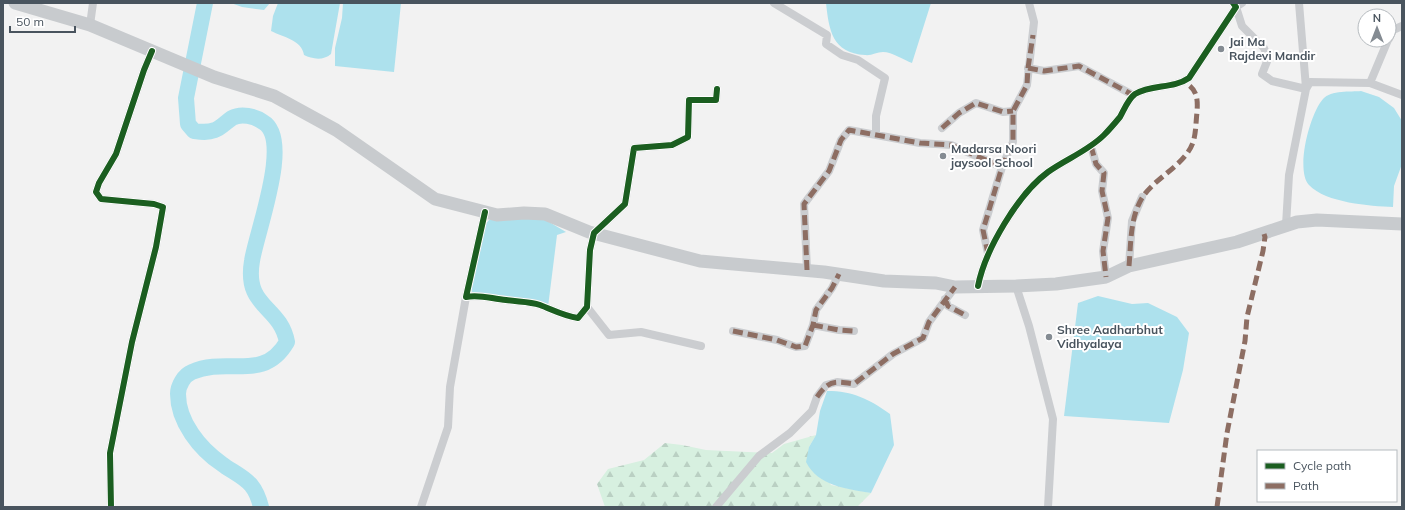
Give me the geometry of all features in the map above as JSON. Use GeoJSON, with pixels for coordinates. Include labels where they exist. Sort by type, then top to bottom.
{"type":"FeatureCollection","features":[{"type":"Feature","properties":{"kind":"main road"},"geometry":{"type":"LineString","coordinates":[[20,3],[90,25],[214,77],[274,96],[336,130],[435,199],[497,215],[524,213],[545,214],[594,233],[700,260],[807,270],[884,281],[936,283],[955,287],[1056,284],[1106,277],[1129,266],[1237,242],[1286,225],[1317,220],[1402,224]]}},
{"type":"Feature","properties":{"kind":"street"},"geometry":{"type":"LineString","coordinates":[[90,25],[93,3]]}},
{"type":"Feature","properties":{"kind":"street"},"geometry":{"type":"LineString","coordinates":[[774,3],[828,35],[826,44],[842,55],[858,60],[885,78],[876,116],[876,134]]}},
{"type":"Feature","properties":{"kind":"street"},"geometry":{"type":"LineString","coordinates":[[988,254],[984,230],[1002,167],[1013,142],[1013,111],[1027,85],[1034,22],[1034,16],[1029,3]]}},
{"type":"Feature","properties":{"kind":"street"},"geometry":{"type":"LineString","coordinates":[[1286,225],[1289,175],[1306,89],[1299,3]]}},
{"type":"Feature","properties":{"kind":"street"},"geometry":{"type":"LineString","coordinates":[[1237,4],[1242,26],[1264,48],[1268,59],[1262,74],[1272,82],[1306,89]]}},
{"type":"Feature","properties":{"kind":"street"},"geometry":{"type":"LineString","coordinates":[[978,286],[981,269],[988,254],[1015,207],[1031,188],[1048,172],[1091,146],[1104,135],[1119,118],[1133,95],[1152,88],[1181,84],[1189,78],[1237,4]]}},
{"type":"Feature","properties":{"kind":"street"},"geometry":{"type":"LineString","coordinates":[[1370,83],[1385,48]]}},
{"type":"Feature","properties":{"kind":"street"},"geometry":{"type":"LineString","coordinates":[[111,507],[110,453],[132,342],[156,247],[163,207],[154,204],[101,199],[96,192],[99,183],[116,154],[144,70],[152,51]]}},
{"type":"Feature","properties":{"kind":"street"},"geometry":{"type":"LineString","coordinates":[[1028,68],[1044,72],[1079,66],[1133,95]]}},
{"type":"Feature","properties":{"kind":"street"},"geometry":{"type":"LineString","coordinates":[[1306,89],[1310,82],[1370,83],[1402,95]]}},
{"type":"Feature","properties":{"kind":"street"},"geometry":{"type":"LineString","coordinates":[[466,297],[476,295],[505,300],[517,300],[539,305],[566,317],[578,318],[587,307],[590,250],[594,233],[625,204],[634,148],[672,145],[688,137],[688,100],[716,100],[717,89]]}},
{"type":"Feature","properties":{"kind":"street"},"geometry":{"type":"LineString","coordinates":[[942,128],[959,113],[976,103],[1003,112],[1013,111]]}},
{"type":"Feature","properties":{"kind":"street"},"geometry":{"type":"LineString","coordinates":[[807,270],[804,204],[829,172],[841,140],[849,130],[920,143],[951,145],[1002,167]]}},
{"type":"Feature","properties":{"kind":"street"},"geometry":{"type":"LineString","coordinates":[[1091,146],[1096,164],[1104,174],[1102,191],[1108,218],[1103,250],[1106,277]]}},
{"type":"Feature","properties":{"kind":"street"},"geometry":{"type":"LineString","coordinates":[[1129,266],[1132,221],[1142,197]]}},
{"type":"Feature","properties":{"kind":"street"},"geometry":{"type":"LineString","coordinates":[[421,507],[448,427],[450,387],[466,297],[485,212]]}},
{"type":"Feature","properties":{"kind":"street"},"geometry":{"type":"LineString","coordinates":[[733,332],[762,337],[796,347],[805,346],[813,325],[816,310],[832,288],[839,274]]}},
{"type":"Feature","properties":{"kind":"street"},"geometry":{"type":"LineString","coordinates":[[1016,286],[1029,326],[1054,418],[1048,507]]}},
{"type":"Feature","properties":{"kind":"street"},"geometry":{"type":"LineString","coordinates":[[716,507],[759,456],[790,433],[812,410],[817,397],[826,385],[838,382],[854,384],[893,354],[923,338],[929,322],[943,306],[945,299],[955,287]]}},
{"type":"Feature","properties":{"kind":"street"},"geometry":{"type":"LineString","coordinates":[[945,299],[948,306],[966,315]]}},
{"type":"Feature","properties":{"kind":"street"},"geometry":{"type":"LineString","coordinates":[[587,307],[609,335],[641,332],[701,346]]}},
{"type":"Feature","properties":{"kind":"street"},"geometry":{"type":"LineString","coordinates":[[813,325],[854,331]]}},
{"type":"Feature","properties":{"kind":"green space"},"geometry":{"type":"Polygon","coordinates":[[[816,435],[809,447],[831,485],[871,493],[857,507],[605,507],[597,484],[608,469],[644,460],[665,443],[706,450],[772,453],[784,444],[816,435]]]}},
{"type":"Feature","properties":{"kind":"water"},"geometry":{"type":"Polygon","coordinates":[[[231,3],[270,3],[264,10],[242,7],[231,3]]]}},
{"type":"Feature","properties":{"kind":"water"},"geometry":{"type":"Polygon","coordinates":[[[278,3],[340,3],[331,54],[325,58],[314,58],[304,55],[300,46],[296,42],[271,31],[273,16],[278,3]]]}},
{"type":"Feature","properties":{"kind":"water"},"geometry":{"type":"Polygon","coordinates":[[[343,3],[401,3],[394,72],[335,66],[335,48],[342,18],[343,3]]]}},
{"type":"Feature","properties":{"kind":"water"},"geometry":{"type":"Polygon","coordinates":[[[826,3],[931,3],[912,63],[887,52],[867,55],[845,50],[839,45],[831,31],[826,3]]]}},
{"type":"Feature","properties":{"kind":"water"},"geometry":{"type":"Polygon","coordinates":[[[1361,91],[1379,97],[1394,108],[1402,121],[1402,164],[1394,186],[1393,207],[1373,206],[1337,200],[1317,191],[1309,185],[1305,178],[1303,167],[1306,142],[1313,116],[1318,106],[1323,99],[1331,94],[1361,91]]]}},
{"type":"Feature","properties":{"kind":"water"},"geometry":{"type":"Polygon","coordinates":[[[539,216],[566,232],[557,235],[548,307],[507,296],[472,292],[471,288],[484,226],[489,220],[539,216]]]}},
{"type":"Feature","properties":{"kind":"water"},"geometry":{"type":"Polygon","coordinates":[[[1098,296],[1132,304],[1148,303],[1177,317],[1189,333],[1183,370],[1169,423],[1064,416],[1078,303],[1098,296]]]}},
{"type":"Feature","properties":{"kind":"water"},"geometry":{"type":"Polygon","coordinates":[[[827,391],[853,394],[868,400],[890,414],[894,445],[871,493],[834,485],[818,476],[811,470],[806,462],[809,447],[816,435],[820,411],[827,391]]]}},
{"type":"Feature","properties":{"kind":"waterway"},"geometry":{"type":"LineString","coordinates":[[205,3],[186,98],[188,124],[194,131],[209,132],[217,129],[236,116],[248,116],[263,122],[271,132],[274,147],[274,166],[252,261],[251,276],[253,288],[258,298],[277,320],[283,330],[287,342],[278,354],[267,362],[256,365],[219,366],[205,368],[189,373],[184,378],[179,388],[179,404],[186,424],[198,443],[214,458],[251,485],[257,495],[261,507]]}},
{"type":"Feature","properties":{"kind":"marked path"},"geometry":{"type":"LineString","coordinates":[[988,254],[983,230],[1002,167],[1013,142],[1013,111],[1027,85],[1033,35]]}},
{"type":"Feature","properties":{"kind":"marked path"},"geometry":{"type":"LineString","coordinates":[[1028,68],[1044,71],[1079,66],[1133,95]]}},
{"type":"Feature","properties":{"kind":"marked path"},"geometry":{"type":"LineString","coordinates":[[1129,266],[1133,222],[1142,198],[1155,183],[1185,156],[1191,148],[1194,139],[1196,129],[1197,98],[1192,88],[1184,82]]}},
{"type":"Feature","properties":{"kind":"marked path"},"geometry":{"type":"LineString","coordinates":[[942,128],[959,113],[976,103],[1003,112],[1013,111]]}},
{"type":"Feature","properties":{"kind":"marked path"},"geometry":{"type":"LineString","coordinates":[[807,270],[804,204],[829,171],[841,140],[849,130],[920,143],[951,145],[1002,167]]}},
{"type":"Feature","properties":{"kind":"marked path"},"geometry":{"type":"LineString","coordinates":[[1091,146],[1096,164],[1104,173],[1102,191],[1108,218],[1103,251],[1106,277]]}},
{"type":"Feature","properties":{"kind":"marked path"},"geometry":{"type":"LineString","coordinates":[[1217,507],[1227,433],[1245,341],[1247,317],[1263,251],[1264,234]]}},
{"type":"Feature","properties":{"kind":"marked path"},"geometry":{"type":"LineString","coordinates":[[733,331],[777,340],[796,347],[805,346],[813,325],[816,310],[832,288],[839,274]]}},
{"type":"Feature","properties":{"kind":"marked path"},"geometry":{"type":"LineString","coordinates":[[817,397],[825,387],[832,383],[841,382],[854,384],[893,354],[923,338],[929,322],[955,287]]}},
{"type":"Feature","properties":{"kind":"marked path"},"geometry":{"type":"LineString","coordinates":[[945,299],[948,306],[965,315]]}},
{"type":"Feature","properties":{"kind":"marked path"},"geometry":{"type":"LineString","coordinates":[[813,325],[854,331]]}},
{"type":"Feature","properties":{"kind":"cycle path"},"geometry":{"type":"LineString","coordinates":[[978,286],[995,240],[1004,224],[1025,194],[1048,172],[1098,141],[1120,117],[1128,102],[1135,94],[1148,89],[1176,84],[1189,78],[1236,7],[1233,3]]}},
{"type":"Feature","properties":{"kind":"cycle path"},"geometry":{"type":"LineString","coordinates":[[111,507],[110,453],[132,342],[156,247],[163,207],[154,204],[101,199],[96,192],[99,183],[116,154],[144,70],[152,51]]}},
{"type":"Feature","properties":{"kind":"cycle path"},"geometry":{"type":"LineString","coordinates":[[485,212],[466,297],[481,296],[532,303],[578,318],[587,307],[590,250],[594,233],[625,204],[634,148],[672,145],[688,137],[689,100],[716,100],[717,89]]}},
{"type":"Feature","properties":{"kind":"place","name":"Jai Ma Rajdevi Mandir"},"geometry":{"type":"Point","coordinates":[1221,49]}},
{"type":"Feature","properties":{"kind":"place","name":"Madarsa Noori jaysool School"},"geometry":{"type":"Point","coordinates":[943,156]}},
{"type":"Feature","properties":{"kind":"place","name":"Shree Aadharbhut Vidhyalaya"},"geometry":{"type":"Point","coordinates":[1049,337]}}]}
